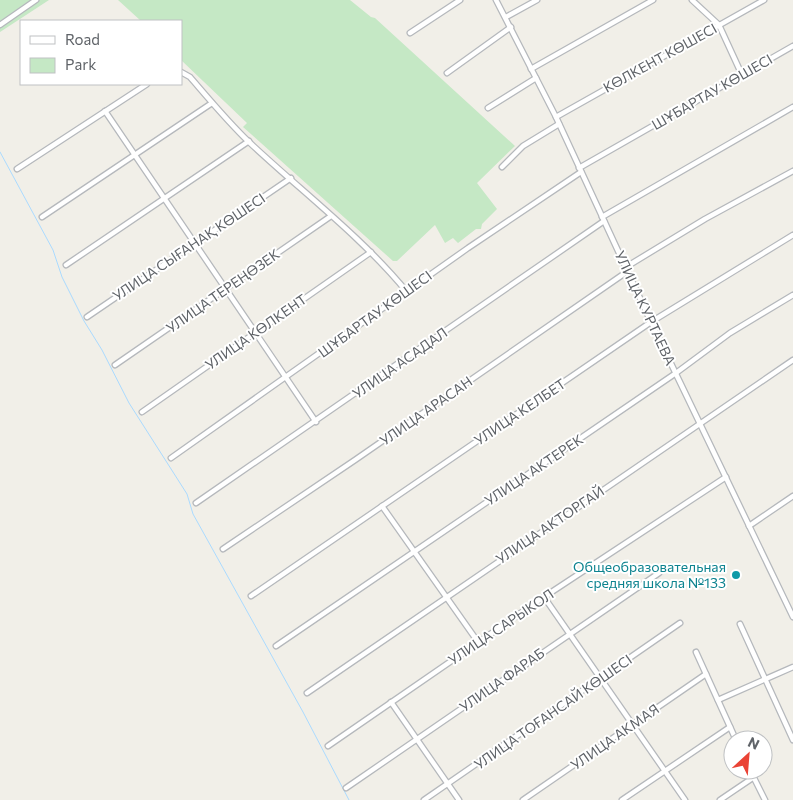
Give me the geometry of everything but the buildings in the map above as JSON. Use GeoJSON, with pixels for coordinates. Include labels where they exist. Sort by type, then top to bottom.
{"type":"FeatureCollection","features":[{"type":"Feature","properties":{"kind":"street"},"geometry":{"type":"LineString","coordinates":[[0,25],[36,0]]}},
{"type":"Feature","properties":{"kind":"street"},"geometry":{"type":"LineString","coordinates":[[410,33],[460,0]]}},
{"type":"Feature","properties":{"kind":"street","name":"УЛИЦА КУРТАЕВА"},"geometry":{"type":"LineString","coordinates":[[496,0],[556,117],[651,322],[793,617]]}},
{"type":"Feature","properties":{"kind":"street"},"geometry":{"type":"LineString","coordinates":[[506,18],[537,0]]}},
{"type":"Feature","properties":{"kind":"street"},"geometry":{"type":"LineString","coordinates":[[531,69],[654,0]]}},
{"type":"Feature","properties":{"kind":"street"},"geometry":{"type":"LineString","coordinates":[[692,0],[719,25],[742,74]]}},
{"type":"Feature","properties":{"kind":"street","name":"КӨЛКЕНТ КӨШЕСІ"},"geometry":{"type":"LineString","coordinates":[[556,117],[764,0]]}},
{"type":"Feature","properties":{"kind":"street"},"geometry":{"type":"LineString","coordinates":[[447,73],[511,27]]}},
{"type":"Feature","properties":{"kind":"street","name":"ШҰБАРТАУ КӨШЕСІ"},"geometry":{"type":"LineString","coordinates":[[171,458],[580,170],[793,46]]}},
{"type":"Feature","properties":{"kind":"street"},"geometry":{"type":"LineString","coordinates":[[182,73],[190,77],[248,141],[371,252],[407,292]]}},
{"type":"Feature","properties":{"kind":"street"},"geometry":{"type":"LineString","coordinates":[[488,108],[536,78]]}},
{"type":"Feature","properties":{"kind":"street"},"geometry":{"type":"LineString","coordinates":[[17,169],[145,85]]}},
{"type":"Feature","properties":{"kind":"street"},"geometry":{"type":"LineString","coordinates":[[42,217],[212,102]]}},
{"type":"Feature","properties":{"kind":"street","name":"УЛИЦА АСАДАЛ"},"geometry":{"type":"LineString","coordinates":[[196,503],[316,422],[603,219],[793,107]]}},
{"type":"Feature","properties":{"kind":"street"},"geometry":{"type":"LineString","coordinates":[[105,111],[316,422]]}},
{"type":"Feature","properties":{"kind":"street"},"geometry":{"type":"LineString","coordinates":[[502,167],[523,146],[559,124]]}},
{"type":"Feature","properties":{"kind":"street"},"geometry":{"type":"LineString","coordinates":[[66,265],[248,141]]}},
{"type":"Feature","properties":{"kind":"street","name":"УЛИЦА АРАСАН"},"geometry":{"type":"LineString","coordinates":[[223,549],[355,460],[627,269],[706,219],[793,173]]}},
{"type":"Feature","properties":{"kind":"street","name":"УЛИЦА СЫҒАНАҚ КӨШЕСІ"},"geometry":{"type":"LineString","coordinates":[[87,317],[291,178]]}},
{"type":"Feature","properties":{"kind":"street","name":"УЛИЦА ТЕРЕҢӨЗЕК"},"geometry":{"type":"LineString","coordinates":[[115,366],[331,216]]}},
{"type":"Feature","properties":{"kind":"street","name":"УЛИЦА КЕЛБЕТ"},"geometry":{"type":"LineString","coordinates":[[251,596],[651,322],[793,235]]}},
{"type":"Feature","properties":{"kind":"street","name":"УЛИЦА КӨЛКЕНТ"},"geometry":{"type":"LineString","coordinates":[[142,412],[371,252]]}},
{"type":"Feature","properties":{"kind":"street","name":"УЛИЦА АКТЕРЕК"},"geometry":{"type":"LineString","coordinates":[[276,646],[730,334],[793,295]]}},
{"type":"Feature","properties":{"kind":"street","name":"УЛИЦА АКТОРГАЙ"},"geometry":{"type":"LineString","coordinates":[[307,692],[793,360]]}},
{"type":"Feature","properties":{"kind":"street","name":"УЛИЦА САРЫКОЛ"},"geometry":{"type":"LineString","coordinates":[[328,746],[544,597],[726,477]]}},
{"type":"Feature","properties":{"kind":"street"},"geometry":{"type":"LineString","coordinates":[[750,526],[793,496]]}},
{"type":"Feature","properties":{"kind":"street"},"geometry":{"type":"LineString","coordinates":[[382,506],[478,642]]}},
{"type":"Feature","properties":{"kind":"street","name":"УЛИЦА ФАРАБ"},"geometry":{"type":"LineString","coordinates":[[346,788],[659,573]]}},
{"type":"Feature","properties":{"kind":"street"},"geometry":{"type":"LineString","coordinates":[[544,597],[685,800]]}},
{"type":"Feature","properties":{"kind":"street","name":"УЛИЦА ТОҒАНСАЙ КӨШЕСІ"},"geometry":{"type":"LineString","coordinates":[[424,800],[680,623]]}},
{"type":"Feature","properties":{"kind":"street"},"geometry":{"type":"LineString","coordinates":[[740,624],[793,740]]}},
{"type":"Feature","properties":{"kind":"street"},"geometry":{"type":"LineString","coordinates":[[696,652],[731,730]]}},
{"type":"Feature","properties":{"kind":"street"},"geometry":{"type":"LineString","coordinates":[[718,700],[793,667]]}},
{"type":"Feature","properties":{"kind":"street","name":"УЛИЦА АКМАЯ"},"geometry":{"type":"LineString","coordinates":[[523,800],[706,674]]}},
{"type":"Feature","properties":{"kind":"street"},"geometry":{"type":"LineString","coordinates":[[391,702],[459,800]]}},
{"type":"Feature","properties":{"kind":"street"},"geometry":{"type":"LineString","coordinates":[[622,800],[730,727]]}},
{"type":"Feature","properties":{"kind":"street"},"geometry":{"type":"LineString","coordinates":[[720,800],[750,780]]}},
{"type":"Feature","properties":{"kind":"street"},"geometry":{"type":"LineString","coordinates":[[755,780],[765,800]]}},
{"type":"Feature","properties":{"kind":"green space"},"geometry":{"type":"Polygon","coordinates":[[[0,0],[49,0],[0,32],[0,0]]]}},
{"type":"Feature","properties":{"kind":"green space"},"geometry":{"type":"Polygon","coordinates":[[[118,0],[350,0],[371,17],[375,18],[515,146],[477,183],[497,209],[482,224],[481,229],[476,229],[458,243],[453,238],[445,243],[435,225],[397,261],[393,261],[243,127],[247,123],[182,61],[182,20],[140,20],[118,0]]]}},
{"type":"Feature","properties":{"kind":"waterway"},"geometry":{"type":"LineString","coordinates":[[0,152],[53,250],[62,277],[84,321],[102,350],[129,403],[187,494],[193,514],[303,712],[349,800]]}},
{"type":"Feature","properties":{"kind":"place","name":"Общеобразовательная средняя школа №133"},"geometry":{"type":"Point","coordinates":[736,575]}}]}
